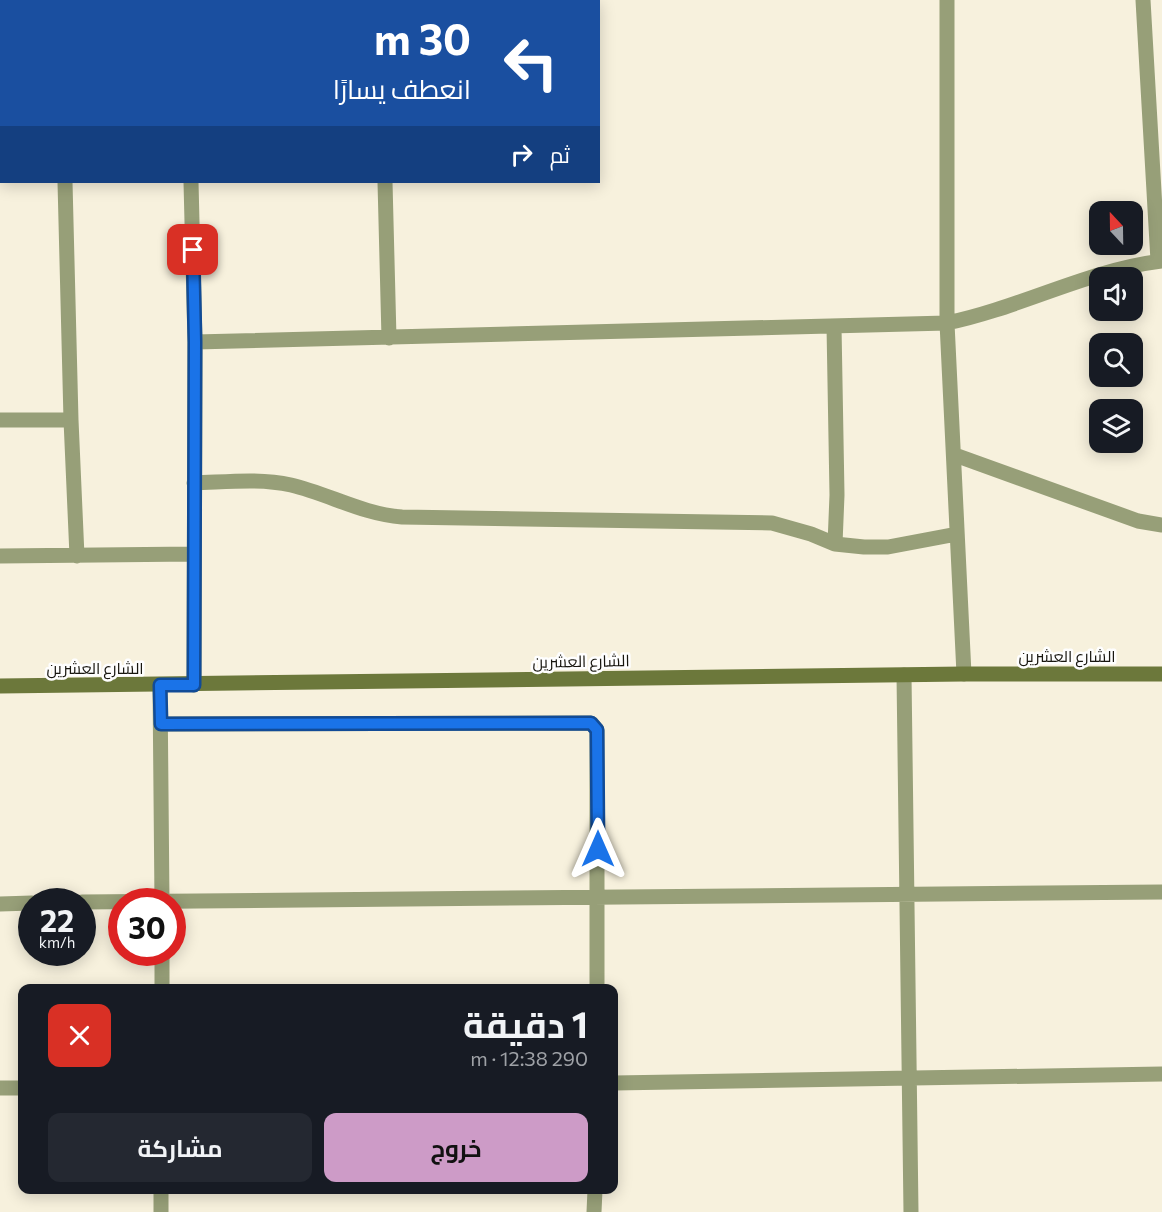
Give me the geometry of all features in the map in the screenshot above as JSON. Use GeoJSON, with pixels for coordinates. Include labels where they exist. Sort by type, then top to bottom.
{"type":"FeatureCollection","features":[{"type":"Feature","properties":{"kind":"street"},"geometry":{"type":"LineString","coordinates":[[947,0],[947,323],[964,674]]}},
{"type":"Feature","properties":{"kind":"street"},"geometry":{"type":"LineString","coordinates":[[195,342],[947,323],[975,318],[1082,280],[1160,261],[1143,0]]}},
{"type":"Feature","properties":{"kind":"street"},"geometry":{"type":"LineString","coordinates":[[64,183],[77,556]]}},
{"type":"Feature","properties":{"kind":"street"},"geometry":{"type":"LineString","coordinates":[[191,183],[195,342],[194,685]]}},
{"type":"Feature","properties":{"kind":"street"},"geometry":{"type":"LineString","coordinates":[[385,183],[389,338]]}},
{"type":"Feature","properties":{"kind":"street"},"geometry":{"type":"LineString","coordinates":[[834,326],[837,495],[835,544]]}},
{"type":"Feature","properties":{"kind":"street"},"geometry":{"type":"LineString","coordinates":[[0,420],[71,420]]}},
{"type":"Feature","properties":{"kind":"street"},"geometry":{"type":"LineString","coordinates":[[955,455],[1138,521],[1162,525]]}},
{"type":"Feature","properties":{"kind":"street"},"geometry":{"type":"LineString","coordinates":[[194,483],[268,480],[293,486],[382,516],[772,523],[811,534],[835,544],[888,547],[957,534]]}},
{"type":"Feature","properties":{"kind":"street"},"geometry":{"type":"LineString","coordinates":[[0,556],[194,554]]}},
{"type":"Feature","properties":{"kind":"street","name":"الشارع العشرين"},"geometry":{"type":"LineString","coordinates":[[0,686],[964,674],[1162,674]]}},
{"type":"Feature","properties":{"kind":"street"},"geometry":{"type":"LineString","coordinates":[[904,675],[911,1212]]}},
{"type":"Feature","properties":{"kind":"street"},"geometry":{"type":"LineString","coordinates":[[160,685],[162,888]]}},
{"type":"Feature","properties":{"kind":"street"},"geometry":{"type":"LineString","coordinates":[[161,724],[591,723],[597,730],[597,984]]}},
{"type":"Feature","properties":{"kind":"street"},"geometry":{"type":"LineString","coordinates":[[186,901],[1162,892]]}},
{"type":"Feature","properties":{"kind":"street"},"geometry":{"type":"LineString","coordinates":[[0,904],[18,903]]}},
{"type":"Feature","properties":{"kind":"street"},"geometry":{"type":"LineString","coordinates":[[162,966],[162,984]]}},
{"type":"Feature","properties":{"kind":"street"},"geometry":{"type":"LineString","coordinates":[[618,1083],[1162,1074]]}},
{"type":"Feature","properties":{"kind":"street"},"geometry":{"type":"LineString","coordinates":[[0,1088],[18,1088]]}},
{"type":"Feature","properties":{"kind":"street"},"geometry":{"type":"LineString","coordinates":[[160,1212],[161,1194]]}},
{"type":"Feature","properties":{"kind":"street"},"geometry":{"type":"LineString","coordinates":[[594,1212],[595,1194]]}},
{"type":"Feature","properties":{"kind":"route"},"geometry":{"type":"LineString","coordinates":[[193,250],[194,685],[160,685],[161,724],[591,723],[597,730],[598,849]]}}]}
